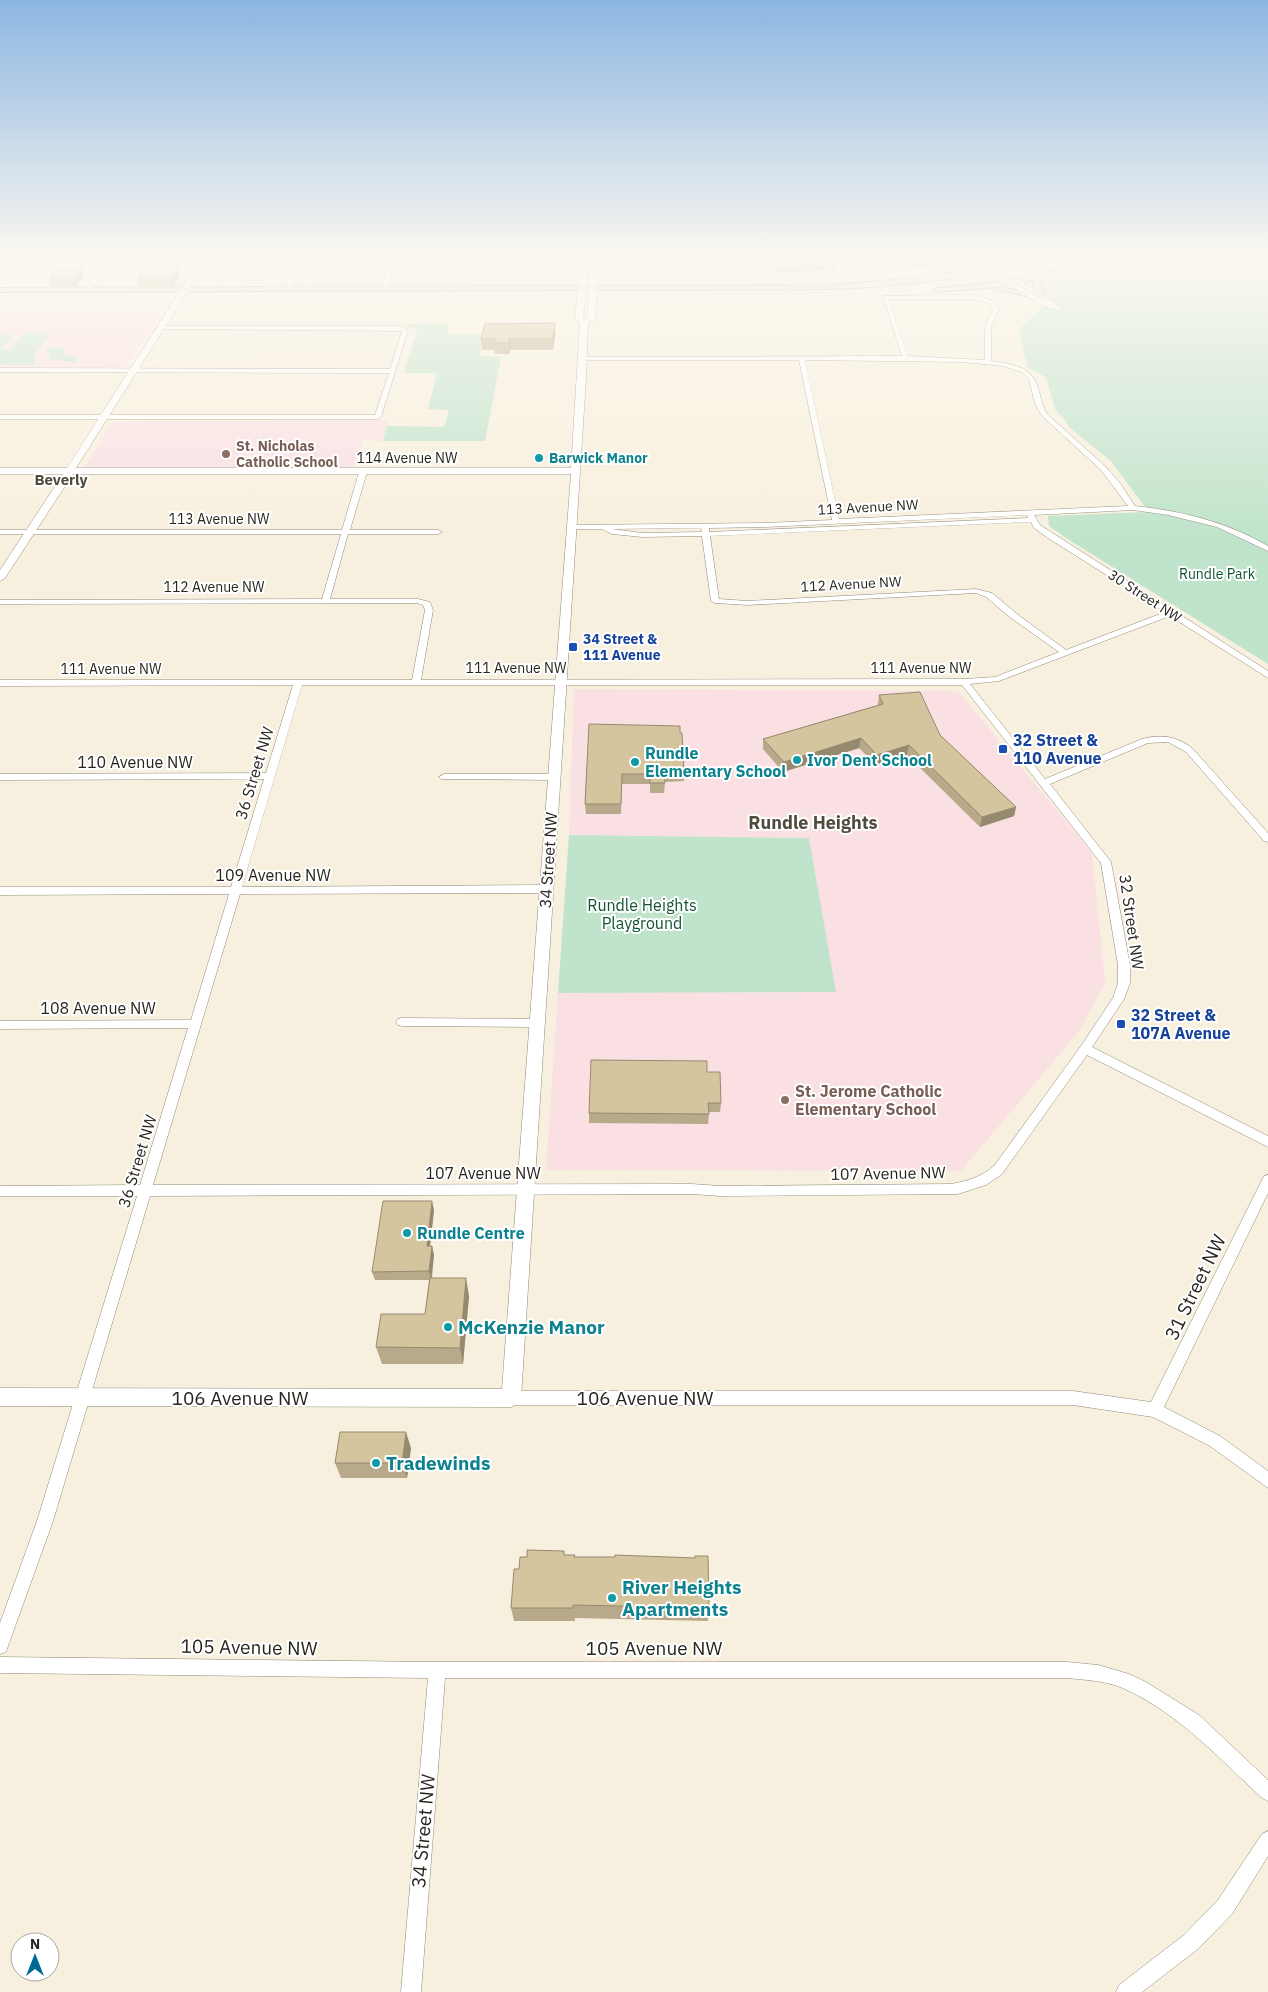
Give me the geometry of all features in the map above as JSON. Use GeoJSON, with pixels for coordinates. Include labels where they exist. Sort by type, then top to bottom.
{"type":"FeatureCollection","features":[{"type":"Feature","properties":{"kind":"street"},"geometry":{"type":"LineString","coordinates":[[0,578],[146,354]]}},
{"type":"Feature","properties":{"kind":"street"},"geometry":{"type":"LineString","coordinates":[[0,417],[378,417],[398,354]]}},
{"type":"Feature","properties":{"kind":"street","name":"34 Street NW"},"geometry":{"type":"LineString","coordinates":[[511,1398],[583,354]]}},
{"type":"Feature","properties":{"kind":"street"},"geometry":{"type":"LineString","coordinates":[[905,354],[906,358]]}},
{"type":"Feature","properties":{"kind":"street"},"geometry":{"type":"LineString","coordinates":[[988,354],[988,363]]}},
{"type":"Feature","properties":{"kind":"street"},"geometry":{"type":"LineString","coordinates":[[583,358],[952,359],[988,363],[1026,371],[1032,378],[1042,413],[1060,432],[1106,470],[1133,508]]}},
{"type":"Feature","properties":{"kind":"street"},"geometry":{"type":"LineString","coordinates":[[802,358],[836,521]]}},
{"type":"Feature","properties":{"kind":"street"},"geometry":{"type":"LineString","coordinates":[[0,370],[392,371]]}},
{"type":"Feature","properties":{"kind":"street","name":"114 Avenue NW"},"geometry":{"type":"LineString","coordinates":[[0,471],[575,471]]}},
{"type":"Feature","properties":{"kind":"street"},"geometry":{"type":"LineString","coordinates":[[325,601],[363,472]]}},
{"type":"Feature","properties":{"kind":"street","name":"113 Avenue NW"},"geometry":{"type":"LineString","coordinates":[[571,527],[706,530],[1030,516],[1133,508],[1171,513],[1212,523],[1238,532],[1268,549]]}},
{"type":"Feature","properties":{"kind":"street","name":"113 Avenue NW"},"geometry":{"type":"LineString","coordinates":[[706,530],[836,521],[1030,516]]}},
{"type":"Feature","properties":{"kind":"street","name":"30 Street NW"},"geometry":{"type":"LineString","coordinates":[[1030,516],[1051,536],[1268,676]]}},
{"type":"Feature","properties":{"kind":"street","name":"112 Avenue NW"},"geometry":{"type":"LineString","coordinates":[[706,530],[715,601],[747,603],[976,591],[988,595],[1065,653]]}},
{"type":"Feature","properties":{"kind":"street","name":"113 Avenue NW"},"geometry":{"type":"LineString","coordinates":[[0,532],[438,532]]}},
{"type":"Feature","properties":{"kind":"street","name":"112 Avenue NW"},"geometry":{"type":"LineString","coordinates":[[0,602],[418,601],[427,604],[429,610],[416,683]]}},
{"type":"Feature","properties":{"kind":"street","name":"111 Avenue NW"},"geometry":{"type":"LineString","coordinates":[[0,683],[964,682],[996,678],[1171,613]]}},
{"type":"Feature","properties":{"kind":"street","name":"32 Street NW"},"geometry":{"type":"LineString","coordinates":[[964,682],[1106,862],[1110,873],[1124,965],[1124,983],[1118,999],[1085,1049],[998,1170],[990,1177],[966,1188]]}},
{"type":"Feature","properties":{"kind":"street","name":"36 Street NW"},"geometry":{"type":"LineString","coordinates":[[0,1646],[46,1521],[298,683]]}},
{"type":"Feature","properties":{"kind":"street"},"geometry":{"type":"LineString","coordinates":[[1044,783],[1145,741],[1156,738],[1182,743],[1268,838]]}},
{"type":"Feature","properties":{"kind":"street","name":"110 Avenue NW"},"geometry":{"type":"LineString","coordinates":[[0,777],[270,776]]}},
{"type":"Feature","properties":{"kind":"street"},"geometry":{"type":"LineString","coordinates":[[444,777],[553,777]]}},
{"type":"Feature","properties":{"kind":"street"},"geometry":{"type":"LineString","coordinates":[[1256,825],[1268,823]]}},
{"type":"Feature","properties":{"kind":"street","name":"109 Avenue NW"},"geometry":{"type":"LineString","coordinates":[[0,891],[545,888]]}},
{"type":"Feature","properties":{"kind":"street"},"geometry":{"type":"LineString","coordinates":[[402,1022],[537,1023]]}},
{"type":"Feature","properties":{"kind":"street","name":"108 Avenue NW"},"geometry":{"type":"LineString","coordinates":[[0,1025],[195,1024]]}},
{"type":"Feature","properties":{"kind":"street"},"geometry":{"type":"LineString","coordinates":[[1085,1049],[1268,1142]]}},
{"type":"Feature","properties":{"kind":"street","name":"31 Street NW"},"geometry":{"type":"LineString","coordinates":[[1156,1410],[1268,1180]]}},
{"type":"Feature","properties":{"kind":"street","name":"107 Avenue NW"},"geometry":{"type":"LineString","coordinates":[[0,1191],[692,1189],[720,1191],[966,1188]]}},
{"type":"Feature","properties":{"kind":"street","name":"106 Avenue NW"},"geometry":{"type":"LineString","coordinates":[[0,1397],[1073,1398],[1156,1410],[1216,1441],[1268,1480]]}},
{"type":"Feature","properties":{"kind":"street","name":"105 Avenue NW"},"geometry":{"type":"LineString","coordinates":[[0,1665],[437,1670],[1067,1670],[1098,1673],[1129,1682],[1193,1721],[1268,1792]]}},
{"type":"Feature","properties":{"kind":"street","name":"34 Street NW"},"geometry":{"type":"LineString","coordinates":[[411,1992],[437,1670]]}},
{"type":"Feature","properties":{"kind":"street"},"geometry":{"type":"LineString","coordinates":[[1126,1992],[1191,1942],[1225,1907],[1268,1840]]}},
{"type":"Feature","properties":{"kind":"shaded area"},"geometry":{"type":"Polygon","coordinates":[[[0,354],[134,354],[124,367],[0,367],[0,354]]]}},
{"type":"Feature","properties":{"kind":"shaded area","name":"St. Nicholas Catholic School"},"geometry":{"type":"Polygon","coordinates":[[[389,420],[383,441],[362,440],[355,467],[84,468],[113,422],[389,420]]]}},
{"type":"Feature","properties":{"kind":"shaded area"},"geometry":{"type":"Polygon","coordinates":[[[574,689],[958,691],[1092,853],[1105,983],[1079,1031],[961,1171],[546,1170],[558,993],[835,992],[809,838],[569,835],[574,689]]]}},
{"type":"Feature","properties":{"kind":"green space"},"geometry":{"type":"Polygon","coordinates":[[[0,354],[35,354],[33,357],[34,365],[0,365],[0,354]]]}},
{"type":"Feature","properties":{"kind":"green space"},"geometry":{"type":"Polygon","coordinates":[[[51,354],[63,354],[78,358],[75,363],[49,359],[48,357],[51,354]]]}},
{"type":"Feature","properties":{"kind":"green space"},"geometry":{"type":"Polygon","coordinates":[[[410,354],[480,354],[480,356],[501,357],[485,441],[383,441],[387,426],[444,427],[449,410],[428,409],[437,373],[404,373],[410,354]]]}},
{"type":"Feature","properties":{"kind":"green space","name":"Rundle Park"},"geometry":{"type":"Polygon","coordinates":[[[1024,354],[1268,354],[1268,664],[1049,526],[1048,516],[1146,512],[1145,507],[1111,461],[1071,429],[1061,415],[1059,415],[1054,406],[1046,377],[1027,367],[1024,354]]]}},
{"type":"Feature","properties":{"kind":"green space","name":"Rundle Heights Playground"},"geometry":{"type":"Polygon","coordinates":[[[569,835],[809,838],[836,992],[558,993],[569,835]]]}},
{"type":"Feature","properties":{"kind":"building","name":"Ivor Dent School"},"geometry":{"type":"Polygon","coordinates":[[[920,692],[940,735],[1016,807],[982,817],[909,745],[877,755],[861,738],[784,762],[763,739],[883,704],[879,695],[920,692]]]}},
{"type":"Feature","properties":{"kind":"building","name":"Rundle Elementary School"},"geometry":{"type":"Polygon","coordinates":[[[589,724],[680,726],[684,772],[664,772],[665,783],[650,783],[650,774],[622,774],[621,804],[585,804],[589,724]]]}},
{"type":"Feature","properties":{"kind":"building"},"geometry":{"type":"Polygon","coordinates":[[[591,1060],[707,1061],[707,1072],[720,1072],[721,1103],[708,1103],[709,1114],[589,1113],[591,1060]]]}},
{"type":"Feature","properties":{"kind":"building","name":"Rundle Centre"},"geometry":{"type":"Polygon","coordinates":[[[383,1201],[432,1201],[427,1246],[432,1246],[429,1271],[372,1272],[383,1201]]]}},
{"type":"Feature","properties":{"kind":"building"},"geometry":{"type":"Polygon","coordinates":[[[430,1278],[466,1278],[460,1348],[376,1347],[381,1314],[425,1314],[430,1278]]]}},
{"type":"Feature","properties":{"kind":"building"},"geometry":{"type":"Polygon","coordinates":[[[340,1432],[406,1432],[402,1463],[335,1463],[340,1432]]]}},
{"type":"Feature","properties":{"kind":"building","name":"River Heights Apartments"},"geometry":{"type":"Polygon","coordinates":[[[527,1550],[564,1551],[564,1555],[575,1555],[574,1557],[615,1557],[615,1555],[695,1558],[695,1556],[708,1556],[709,1608],[573,1605],[573,1608],[511,1608],[514,1569],[519,1569],[520,1557],[527,1557],[527,1550]]]}},
{"type":"Feature","properties":{"kind":"place","name":"St. Nicholas Catholic School"},"geometry":{"type":"Point","coordinates":[226,454]}},
{"type":"Feature","properties":{"kind":"place","name":"Barwick Manor"},"geometry":{"type":"Point","coordinates":[539,458]}},
{"type":"Feature","properties":{"kind":"place","name":"34 Street & 111 Avenue"},"geometry":{"type":"Point","coordinates":[573,647]}},
{"type":"Feature","properties":{"kind":"place","name":"32 Street & 110 Avenue"},"geometry":{"type":"Point","coordinates":[1003,749]}},
{"type":"Feature","properties":{"kind":"place","name":"Ivor Dent School"},"geometry":{"type":"Point","coordinates":[797,760]}},
{"type":"Feature","properties":{"kind":"place","name":"Rundle Elementary School"},"geometry":{"type":"Point","coordinates":[635,762]}},
{"type":"Feature","properties":{"kind":"place","name":"32 Street & 107A Avenue"},"geometry":{"type":"Point","coordinates":[1121,1024]}},
{"type":"Feature","properties":{"kind":"place","name":"St. Jerome Catholic Elementary School"},"geometry":{"type":"Point","coordinates":[785,1100]}},
{"type":"Feature","properties":{"kind":"place","name":"Rundle Centre"},"geometry":{"type":"Point","coordinates":[407,1233]}},
{"type":"Feature","properties":{"kind":"place","name":"McKenzie Manor"},"geometry":{"type":"Point","coordinates":[448,1327]}},
{"type":"Feature","properties":{"kind":"place","name":"Tradewinds"},"geometry":{"type":"Point","coordinates":[376,1463]}},
{"type":"Feature","properties":{"kind":"place","name":"River Heights Apartments"},"geometry":{"type":"Point","coordinates":[612,1598]}},
{"type":"Feature","properties":{"kind":"district","name":"Beverly"},"geometry":{"type":"Point","coordinates":[61,480]}},
{"type":"Feature","properties":{"kind":"district","name":"Rundle Heights"},"geometry":{"type":"Point","coordinates":[813,823]}}]}
